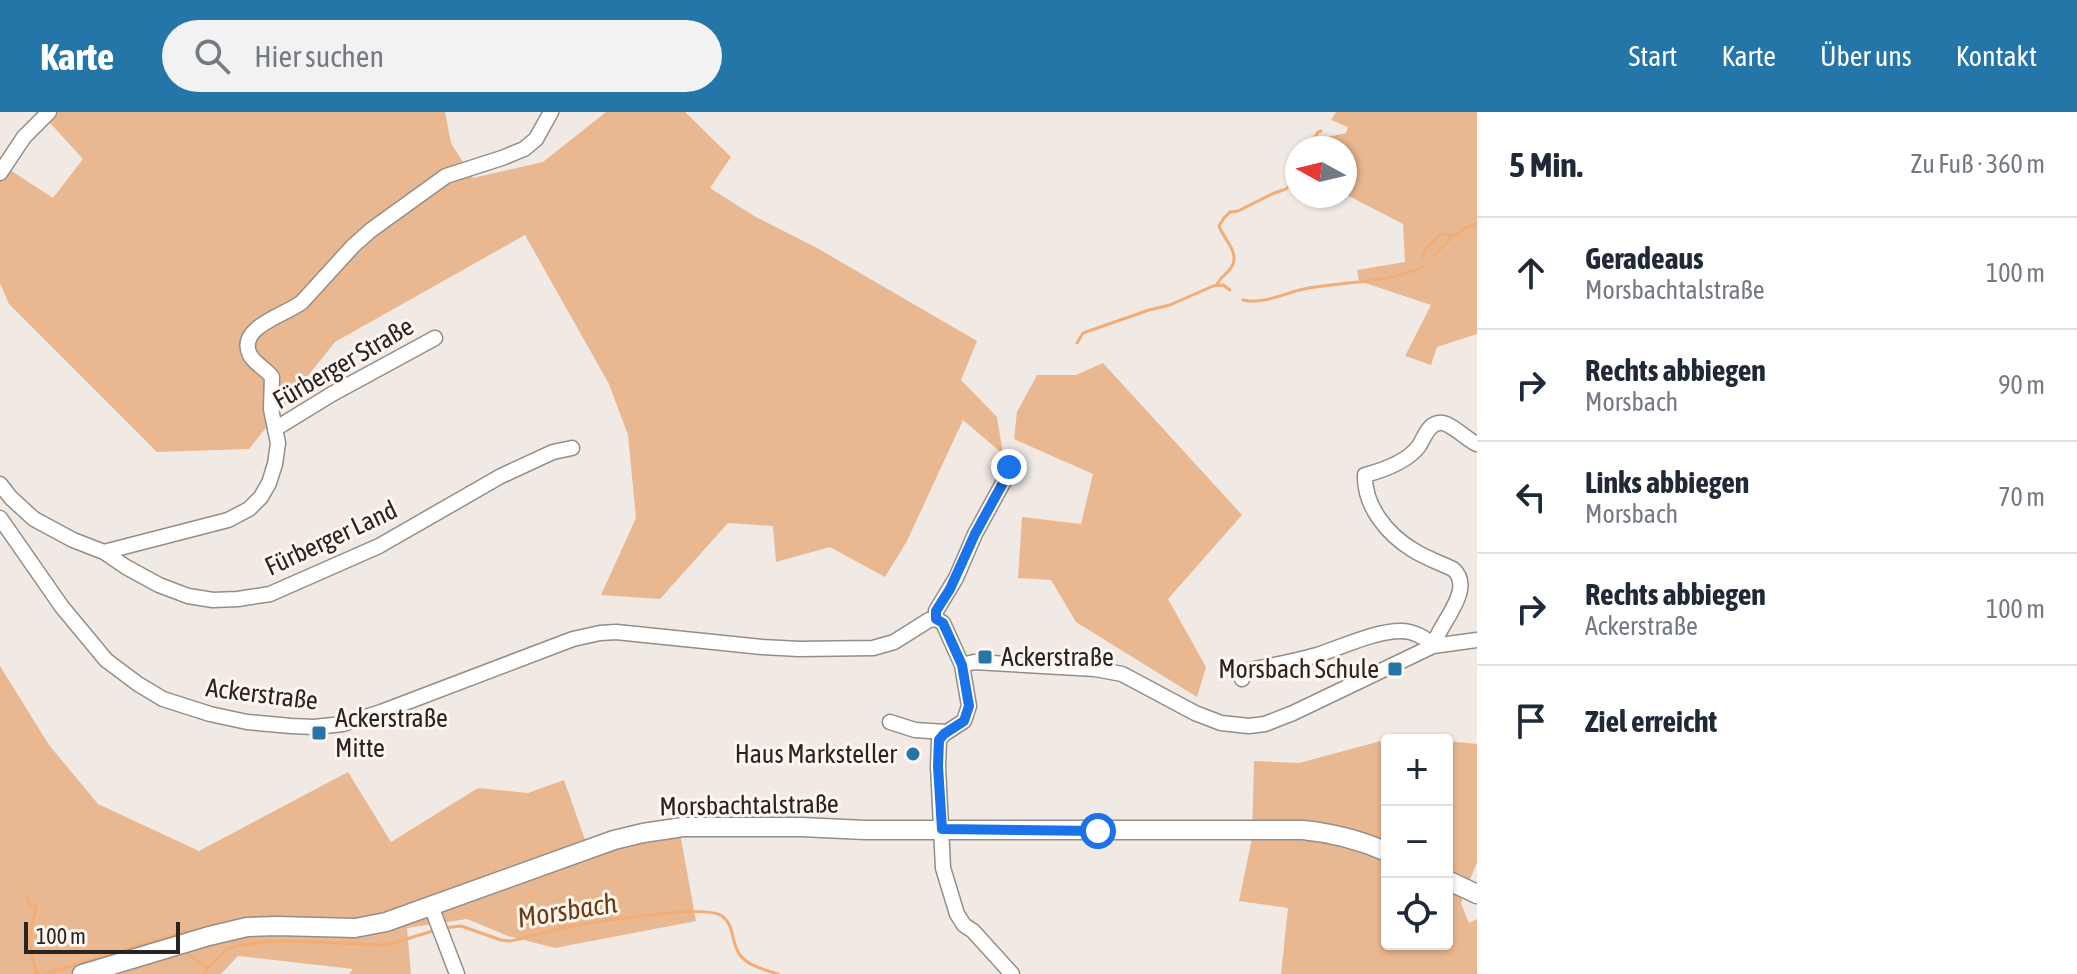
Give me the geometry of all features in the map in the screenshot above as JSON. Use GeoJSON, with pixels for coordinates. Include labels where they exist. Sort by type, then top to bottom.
{"type":"FeatureCollection","features":[{"type":"Feature","properties":{"kind":"main road","name":"Morsbachtalstraße"},"geometry":{"type":"LineString","coordinates":[[82,974],[247,927],[355,928],[386,922],[436,920],[614,840],[664,829],[716,826],[865,830],[1303,830],[1345,837],[1381,850]]}},
{"type":"Feature","properties":{"kind":"main road"},"geometry":{"type":"LineString","coordinates":[[1453,883],[1477,894]]}},
{"type":"Feature","properties":{"kind":"street"},"geometry":{"type":"LineString","coordinates":[[0,173],[24,137],[49,112]]}},
{"type":"Feature","properties":{"kind":"street","name":"Fürberger Straße"},"geometry":{"type":"LineString","coordinates":[[104,552],[228,520],[249,509],[269,483],[278,443],[271,409],[272,377],[250,354],[248,345],[252,331],[293,310],[353,246],[390,215],[446,176],[524,149],[536,139],[551,112]]}},
{"type":"Feature","properties":{"kind":"street","name":"Fürberger Straße"},"geometry":{"type":"LineString","coordinates":[[275,429],[435,338]]}},
{"type":"Feature","properties":{"kind":"street"},"geometry":{"type":"LineString","coordinates":[[1433,646],[1458,597],[1461,579],[1453,569],[1413,550],[1385,527],[1368,499],[1365,475],[1410,456],[1431,426],[1439,423],[1448,425],[1477,444]]}},
{"type":"Feature","properties":{"kind":"street","name":"Fürberger Land"},"geometry":{"type":"LineString","coordinates":[[104,552],[159,585],[188,596],[213,600],[270,594],[379,546],[501,476],[553,452],[572,448]]}},
{"type":"Feature","properties":{"kind":"street"},"geometry":{"type":"LineString","coordinates":[[1009,467],[950,589],[936,611],[936,619],[943,623],[962,665],[968,710],[960,725],[941,736],[939,744],[943,868],[957,914],[964,925],[1012,974]]}},
{"type":"Feature","properties":{"kind":"street"},"geometry":{"type":"LineString","coordinates":[[0,484],[34,519],[104,552]]}},
{"type":"Feature","properties":{"kind":"street","name":"Ackerstraße"},"geometry":{"type":"LineString","coordinates":[[0,518],[62,607],[117,670],[163,699],[193,710],[266,724],[314,727],[343,724],[573,639],[600,633],[762,647],[873,648],[894,642],[929,620],[936,619]]}},
{"type":"Feature","properties":{"kind":"street"},"geometry":{"type":"LineString","coordinates":[[1242,679],[1245,671],[1302,659],[1387,632],[1415,634],[1429,640],[1433,646]]}},
{"type":"Feature","properties":{"kind":"street"},"geometry":{"type":"LineString","coordinates":[[962,665],[974,662],[1109,671],[1122,674],[1195,713],[1240,726],[1265,724],[1293,713],[1433,646],[1477,640]]}},
{"type":"Feature","properties":{"kind":"street"},"geometry":{"type":"LineString","coordinates":[[890,722],[915,730],[946,732]]}},
{"type":"Feature","properties":{"kind":"street"},"geometry":{"type":"LineString","coordinates":[[436,920],[457,974]]}},
{"type":"Feature","properties":{"kind":"shaded area"},"geometry":{"type":"Polygon","coordinates":[[[40,112],[445,112],[451,143],[473,178],[543,162],[606,112],[685,112],[731,157],[710,188],[754,216],[817,248],[977,341],[961,380],[997,417],[1003,454],[963,420],[907,541],[885,577],[830,547],[776,562],[773,526],[728,523],[660,599],[601,595],[636,518],[628,435],[609,384],[525,235],[335,342],[249,449],[157,452],[9,304],[0,283],[0,181],[7,168],[53,198],[83,159],[40,112]]]}},
{"type":"Feature","properties":{"kind":"shaded area"},"geometry":{"type":"Polygon","coordinates":[[[1336,112],[1477,112],[1477,334],[1437,347],[1431,365],[1405,356],[1431,305],[1359,281],[1357,270],[1405,262],[1403,224],[1357,200],[1357,136],[1332,136],[1346,133],[1348,127],[1331,120],[1336,112]]]}},
{"type":"Feature","properties":{"kind":"shaded area"},"geometry":{"type":"Polygon","coordinates":[[[1103,363],[1242,515],[1168,599],[1206,667],[1197,697],[1076,622],[1051,580],[1018,578],[1022,517],[1081,524],[1093,474],[1014,439],[1017,412],[1037,375],[1076,375],[1103,363]]]}},
{"type":"Feature","properties":{"kind":"shaded area"},"geometry":{"type":"Polygon","coordinates":[[[0,666],[49,745],[98,804],[199,851],[348,772],[391,842],[478,788],[528,793],[564,780],[590,854],[680,833],[696,921],[555,948],[508,936],[467,919],[407,928],[411,974],[349,974],[353,969],[238,956],[221,974],[0,974],[0,666]]]}},
{"type":"Feature","properties":{"kind":"shaded area"},"geometry":{"type":"Polygon","coordinates":[[[1381,741],[1381,950],[1453,950],[1453,742],[1477,744],[1477,862],[1461,903],[1469,923],[1477,919],[1477,974],[1281,974],[1288,908],[1239,901],[1252,838],[1254,761],[1299,763],[1381,741]]]}},
{"type":"Feature","properties":{"kind":"waterway"},"geometry":{"type":"LineString","coordinates":[[1316,136],[1321,131]]}},
{"type":"Feature","properties":{"kind":"waterway"},"geometry":{"type":"LineString","coordinates":[[1217,285],[1232,267],[1234,259],[1219,226],[1224,218],[1230,212],[1285,189]]}},
{"type":"Feature","properties":{"kind":"waterway"},"geometry":{"type":"LineString","coordinates":[[1424,258],[1427,248],[1441,234],[1456,235],[1466,227],[1477,224]]}},
{"type":"Feature","properties":{"kind":"waterway"},"geometry":{"type":"LineString","coordinates":[[1433,256],[1451,235]]}},
{"type":"Feature","properties":{"kind":"waterway"},"geometry":{"type":"LineString","coordinates":[[1243,300],[1266,300],[1304,289],[1379,279],[1422,267]]}},
{"type":"Feature","properties":{"kind":"waterway"},"geometry":{"type":"LineString","coordinates":[[1077,343],[1083,333],[1170,305],[1213,286],[1223,285],[1230,290]]}},
{"type":"Feature","properties":{"kind":"waterway"},"geometry":{"type":"LineString","coordinates":[[26,896],[29,904],[36,906],[29,940],[36,973],[39,974]]}},
{"type":"Feature","properties":{"kind":"waterway","name":"Morsbach"},"geometry":{"type":"LineString","coordinates":[[443,928],[461,926],[509,941],[556,929],[620,919],[671,913],[711,913],[726,920],[743,959],[778,974]]}},
{"type":"Feature","properties":{"kind":"waterway","name":"Morsbach"},"geometry":{"type":"LineString","coordinates":[[203,974],[228,948],[242,945],[286,941],[387,945],[436,930]]}},
{"type":"Feature","properties":{"kind":"waterway"},"geometry":{"type":"LineString","coordinates":[[45,974],[186,931]]}},
{"type":"Feature","properties":{"kind":"waterway"},"geometry":{"type":"LineString","coordinates":[[188,954],[208,968]]}},
{"type":"Feature","properties":{"kind":"place","name":"Ackerstraße"},"geometry":{"type":"Point","coordinates":[985,657]}},
{"type":"Feature","properties":{"kind":"place","name":"Morsbach Schule"},"geometry":{"type":"Point","coordinates":[1395,669]}},
{"type":"Feature","properties":{"kind":"place","name":"Ackerstraße Mitte"},"geometry":{"type":"Point","coordinates":[319,733]}},
{"type":"Feature","properties":{"kind":"place","name":"Haus Marksteller"},"geometry":{"type":"Point","coordinates":[913,754]}},
{"type":"Feature","properties":{"kind":"route"},"geometry":{"type":"LineString","coordinates":[[1009,467],[956,578],[936,611],[936,619],[943,623],[962,665],[969,706],[964,721],[939,740],[942,829],[1098,831]]}}]}
